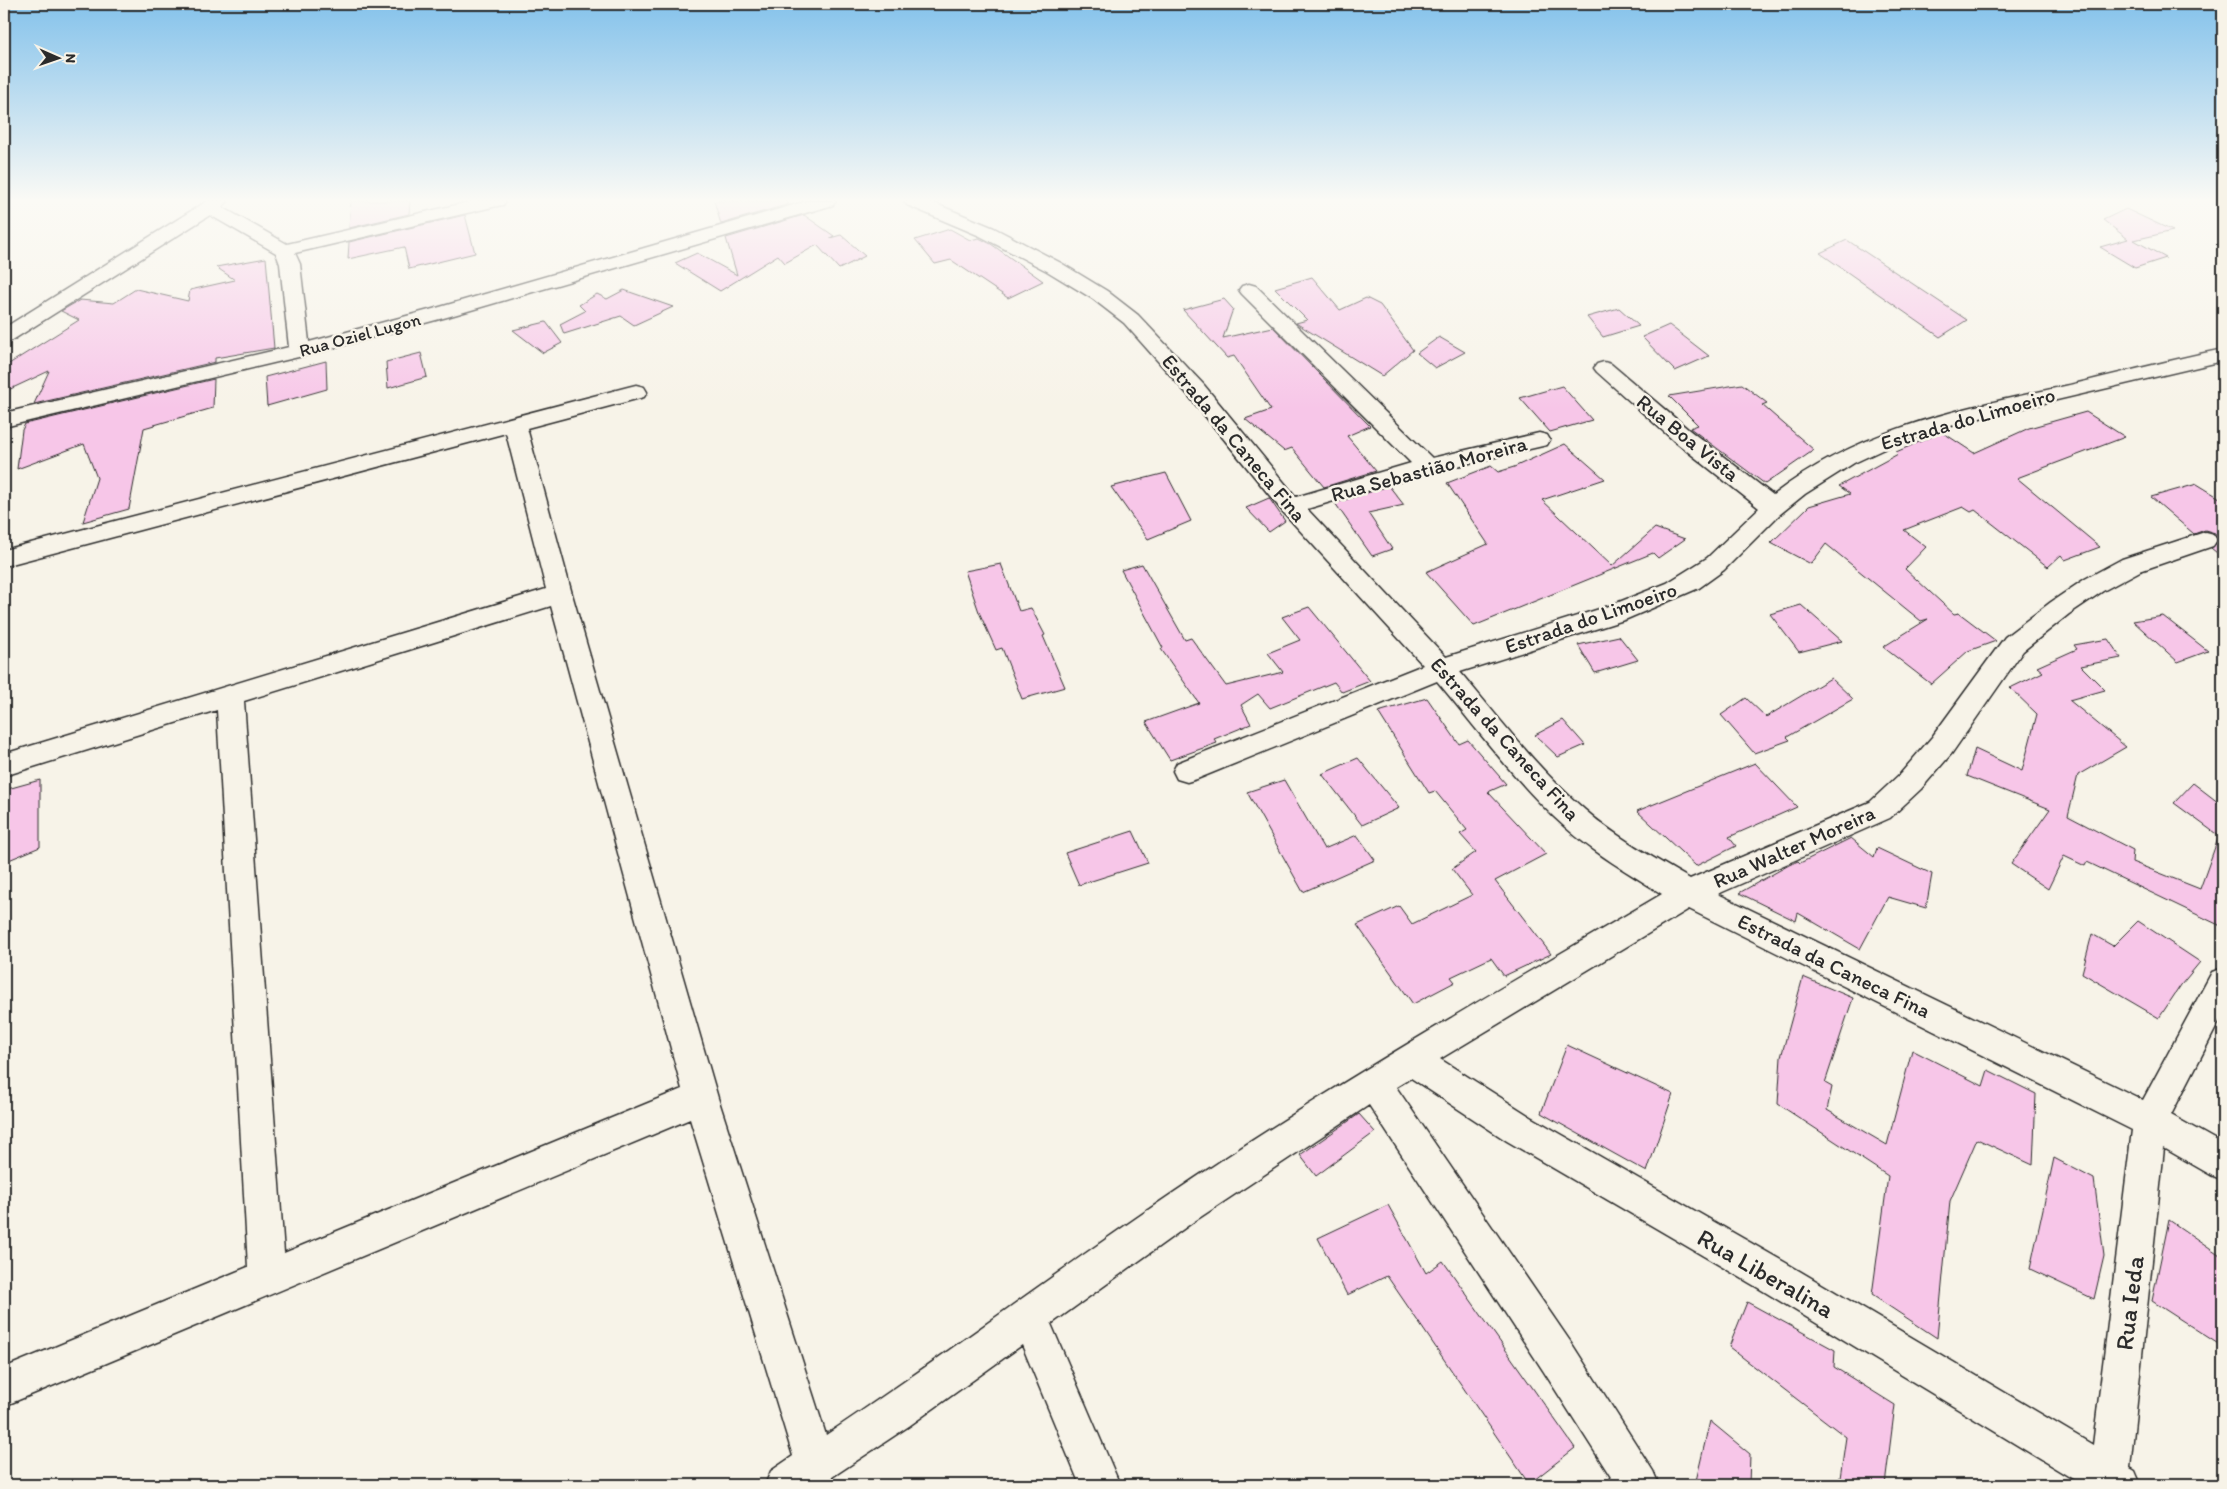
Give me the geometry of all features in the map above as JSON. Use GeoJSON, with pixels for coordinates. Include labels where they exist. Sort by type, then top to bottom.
{"type":"FeatureCollection","features":[{"type":"Feature","properties":{"kind":"street"},"geometry":{"type":"LineString","coordinates":[[4,337],[110,270]]}},
{"type":"Feature","properties":{"kind":"street"},"geometry":{"type":"LineString","coordinates":[[291,270],[300,351]]}},
{"type":"Feature","properties":{"kind":"street","name":"Rua Oziel Lugon"},"geometry":{"type":"LineString","coordinates":[[4,420],[300,351],[588,270]]}},
{"type":"Feature","properties":{"kind":"street","name":"Estrada da Caneca Fina"},"geometry":{"type":"LineString","coordinates":[[1060,270],[1118,307],[1131,319],[1196,390],[1291,506],[1441,668],[1536,780],[1576,819],[1615,849],[1688,894],[2150,1121],[2223,1163]]}},
{"type":"Feature","properties":{"kind":"street"},"geometry":{"type":"LineString","coordinates":[[1249,290],[1427,466]]}},
{"type":"Feature","properties":{"kind":"street","name":"Estrada do Limoeiro"},"geometry":{"type":"LineString","coordinates":[[1187,771],[1441,668],[1609,615],[1649,601],[1682,586],[1706,572],[1740,542],[1773,507],[1848,457],[1911,432],[1984,410],[2223,355]]}},
{"type":"Feature","properties":{"kind":"street","name":"Rua Boa Vista"},"geometry":{"type":"LineString","coordinates":[[1604,368],[1681,435],[1773,507]]}},
{"type":"Feature","properties":{"kind":"street"},"geometry":{"type":"LineString","coordinates":[[4,558],[636,392]]}},
{"type":"Feature","properties":{"kind":"street"},"geometry":{"type":"LineString","coordinates":[[515,424],[560,594],[701,1098],[815,1464]]}},
{"type":"Feature","properties":{"kind":"street","name":"Rua Sebastião Moreira"},"geometry":{"type":"LineString","coordinates":[[1291,506],[1427,466],[1539,440]]}},
{"type":"Feature","properties":{"kind":"street","name":"Rua Walter Moreira"},"geometry":{"type":"LineString","coordinates":[[785,1485],[895,1412],[1180,1209],[1411,1059],[1688,894],[1880,810],[1911,781],[1942,745],[2014,644],[2060,608],[2094,585],[2131,565],[2206,540]]}},
{"type":"Feature","properties":{"kind":"street"},"geometry":{"type":"LineString","coordinates":[[4,765],[560,594]]}},
{"type":"Feature","properties":{"kind":"street"},"geometry":{"type":"LineString","coordinates":[[230,696],[267,1278]]}},
{"type":"Feature","properties":{"kind":"street"},"geometry":{"type":"LineString","coordinates":[[2150,1121],[2223,982]]}},
{"type":"Feature","properties":{"kind":"street","name":"Rua Liberalina"},"geometry":{"type":"LineString","coordinates":[[1411,1059],[1519,1129],[1781,1281],[2113,1482]]}},
{"type":"Feature","properties":{"kind":"street"},"geometry":{"type":"LineString","coordinates":[[1374,1083],[1558,1358],[1639,1485]]}},
{"type":"Feature","properties":{"kind":"street"},"geometry":{"type":"LineString","coordinates":[[4,1388],[701,1098]]}},
{"type":"Feature","properties":{"kind":"street","name":"Rua Ieda"},"geometry":{"type":"LineString","coordinates":[[2113,1482],[2150,1121]]}},
{"type":"Feature","properties":{"kind":"street"},"geometry":{"type":"LineString","coordinates":[[1029,1317],[1100,1485]]}},
{"type":"Feature","properties":{"kind":"building"},"geometry":{"type":"Polygon","coordinates":[[[221,270],[267,270],[274,348],[215,358],[215,362],[34,404],[49,371],[4,392],[4,367],[79,320],[61,311],[80,300],[114,303],[136,289],[188,301],[190,290],[235,280],[221,270]]]}},
{"type":"Feature","properties":{"kind":"building"},"geometry":{"type":"Polygon","coordinates":[[[687,270],[729,270],[737,275],[736,270],[753,270],[720,291],[687,270]]]}},
{"type":"Feature","properties":{"kind":"building"},"geometry":{"type":"Polygon","coordinates":[[[967,270],[1028,270],[1043,281],[1008,298],[967,270]]]}},
{"type":"Feature","properties":{"kind":"building"},"geometry":{"type":"Polygon","coordinates":[[[1845,270],[1893,270],[1967,320],[1940,337],[1845,270]]]}},
{"type":"Feature","properties":{"kind":"building"},"geometry":{"type":"Polygon","coordinates":[[[1312,277],[1340,310],[1366,298],[1380,305],[1413,350],[1382,376],[1296,323],[1307,320],[1275,288],[1312,277]]]}},
{"type":"Feature","properties":{"kind":"building"},"geometry":{"type":"Polygon","coordinates":[[[624,290],[673,307],[634,325],[621,316],[564,334],[560,324],[585,311],[579,305],[597,294],[607,299],[624,290]]]}},
{"type":"Feature","properties":{"kind":"building"},"geometry":{"type":"Polygon","coordinates":[[[1224,299],[1233,309],[1223,338],[1273,327],[1370,426],[1347,436],[1376,471],[1324,487],[1292,448],[1284,451],[1245,419],[1271,410],[1234,356],[1227,358],[1183,310],[1224,299]]]}},
{"type":"Feature","properties":{"kind":"building"},"geometry":{"type":"Polygon","coordinates":[[[1619,308],[1639,326],[1603,337],[1587,317],[1619,308]]]}},
{"type":"Feature","properties":{"kind":"building"},"geometry":{"type":"Polygon","coordinates":[[[546,322],[562,343],[543,353],[513,330],[546,322]]]}},
{"type":"Feature","properties":{"kind":"building"},"geometry":{"type":"Polygon","coordinates":[[[1669,325],[1709,356],[1675,371],[1642,337],[1669,325]]]}},
{"type":"Feature","properties":{"kind":"building"},"geometry":{"type":"Polygon","coordinates":[[[1439,337],[1465,352],[1435,368],[1417,353],[1439,337]]]}},
{"type":"Feature","properties":{"kind":"building"},"geometry":{"type":"Polygon","coordinates":[[[421,353],[427,377],[388,388],[386,362],[421,353]]]}},
{"type":"Feature","properties":{"kind":"building"},"geometry":{"type":"Polygon","coordinates":[[[326,361],[327,389],[267,406],[265,377],[326,361]]]}},
{"type":"Feature","properties":{"kind":"building"},"geometry":{"type":"Polygon","coordinates":[[[214,379],[213,408],[144,428],[129,509],[83,522],[97,478],[84,444],[17,469],[22,430],[25,424],[214,379]]]}},
{"type":"Feature","properties":{"kind":"building"},"geometry":{"type":"Polygon","coordinates":[[[1742,384],[1767,403],[1762,405],[1814,450],[1765,484],[1690,428],[1698,425],[1669,396],[1742,384]]]}},
{"type":"Feature","properties":{"kind":"building"},"geometry":{"type":"Polygon","coordinates":[[[1562,386],[1592,420],[1550,432],[1520,398],[1562,386]]]}},
{"type":"Feature","properties":{"kind":"building"},"geometry":{"type":"Polygon","coordinates":[[[2086,412],[2125,437],[2017,478],[2100,547],[2065,560],[2061,555],[2048,567],[1975,510],[1971,512],[1963,507],[1904,530],[1926,547],[1905,569],[1954,614],[1959,613],[1996,641],[1968,651],[1931,684],[1883,647],[1928,619],[1921,621],[1826,544],[1811,564],[1771,543],[1809,506],[1850,494],[1839,486],[1898,454],[1896,452],[1942,432],[1974,453],[2029,428],[2086,412]]]}},
{"type":"Feature","properties":{"kind":"building"},"geometry":{"type":"Polygon","coordinates":[[[1565,444],[1605,479],[1542,500],[1612,566],[1655,528],[1685,539],[1658,558],[1653,553],[1474,626],[1426,572],[1488,544],[1447,483],[1491,466],[1498,472],[1514,467],[1565,444]]]}},
{"type":"Feature","properties":{"kind":"building"},"geometry":{"type":"Polygon","coordinates":[[[1166,473],[1191,521],[1148,539],[1111,487],[1166,473]]]}},
{"type":"Feature","properties":{"kind":"building"},"geometry":{"type":"Polygon","coordinates":[[[2197,484],[2223,500],[2223,558],[2211,548],[2219,541],[2215,533],[2205,530],[2194,534],[2151,497],[2197,484]]]}},
{"type":"Feature","properties":{"kind":"building"},"geometry":{"type":"Polygon","coordinates":[[[1389,486],[1404,505],[1368,513],[1392,549],[1372,556],[1335,503],[1389,486]]]}},
{"type":"Feature","properties":{"kind":"building"},"geometry":{"type":"Polygon","coordinates":[[[1269,498],[1285,521],[1269,532],[1246,508],[1269,498]]]}},
{"type":"Feature","properties":{"kind":"building"},"geometry":{"type":"Polygon","coordinates":[[[1001,564],[1019,611],[1031,608],[1045,635],[1043,636],[1065,687],[1022,699],[1002,648],[996,650],[979,612],[965,571],[1001,564]]]}},
{"type":"Feature","properties":{"kind":"building"},"geometry":{"type":"Polygon","coordinates":[[[1142,564],[1185,640],[1191,638],[1226,686],[1283,672],[1268,653],[1300,640],[1282,617],[1309,607],[1370,681],[1342,692],[1334,682],[1270,708],[1258,694],[1241,705],[1251,724],[1214,739],[1217,743],[1170,760],[1146,722],[1199,703],[1161,649],[1163,648],[1121,570],[1142,564]]]}},
{"type":"Feature","properties":{"kind":"building"},"geometry":{"type":"Polygon","coordinates":[[[1801,605],[1842,641],[1799,652],[1770,614],[1801,605]]]}},
{"type":"Feature","properties":{"kind":"building"},"geometry":{"type":"Polygon","coordinates":[[[2163,616],[2208,651],[2178,662],[2133,621],[2163,616]]]}},
{"type":"Feature","properties":{"kind":"building"},"geometry":{"type":"Polygon","coordinates":[[[1619,636],[1638,660],[1595,673],[1578,645],[1619,636]]]}},
{"type":"Feature","properties":{"kind":"building"},"geometry":{"type":"Polygon","coordinates":[[[2108,639],[2121,658],[2081,666],[2105,690],[2069,700],[2126,747],[2078,775],[2068,816],[2133,850],[2132,862],[2200,889],[2219,836],[2174,803],[2193,783],[2223,806],[2223,927],[2087,862],[2085,866],[2064,856],[2048,889],[2011,864],[2050,809],[1967,776],[1975,749],[2022,771],[2037,714],[2010,688],[2043,672],[2037,667],[2077,649],[2074,645],[2108,639]]]}},
{"type":"Feature","properties":{"kind":"building"},"geometry":{"type":"Polygon","coordinates":[[[1831,678],[1853,699],[1787,737],[1790,740],[1754,753],[1721,715],[1746,698],[1766,717],[1831,678]]]}},
{"type":"Feature","properties":{"kind":"building"},"geometry":{"type":"Polygon","coordinates":[[[1427,698],[1459,744],[1468,740],[1506,784],[1488,792],[1546,854],[1495,881],[1551,954],[1504,976],[1491,958],[1451,977],[1455,982],[1413,1004],[1357,925],[1399,906],[1412,924],[1472,895],[1452,869],[1476,852],[1460,834],[1467,830],[1435,791],[1429,793],[1378,712],[1427,698]]]}},
{"type":"Feature","properties":{"kind":"building"},"geometry":{"type":"Polygon","coordinates":[[[1563,720],[1585,745],[1558,757],[1535,735],[1563,720]]]}},
{"type":"Feature","properties":{"kind":"building"},"geometry":{"type":"Polygon","coordinates":[[[1358,758],[1399,808],[1362,825],[1322,774],[1358,758]]]}},
{"type":"Feature","properties":{"kind":"building"},"geometry":{"type":"Polygon","coordinates":[[[1755,763],[1797,807],[1729,837],[1736,846],[1696,866],[1637,811],[1755,763]]]}},
{"type":"Feature","properties":{"kind":"building"},"geometry":{"type":"Polygon","coordinates":[[[40,780],[40,847],[4,862],[4,790],[40,780]]]}},
{"type":"Feature","properties":{"kind":"building"},"geometry":{"type":"Polygon","coordinates":[[[1284,780],[1324,849],[1357,835],[1375,860],[1303,892],[1247,792],[1284,780]]]}},
{"type":"Feature","properties":{"kind":"building"},"geometry":{"type":"Polygon","coordinates":[[[1133,831],[1148,863],[1079,885],[1065,853],[1133,831]]]}},
{"type":"Feature","properties":{"kind":"building"},"geometry":{"type":"Polygon","coordinates":[[[1851,838],[1874,857],[1877,848],[1932,874],[1926,908],[1888,897],[1860,949],[1798,913],[1796,921],[1739,893],[1789,865],[1798,861],[1800,863],[1851,838]]]}},
{"type":"Feature","properties":{"kind":"building"},"geometry":{"type":"Polygon","coordinates":[[[2138,921],[2200,962],[2181,985],[2159,1018],[2082,973],[2092,934],[2113,946],[2138,921]]]}},
{"type":"Feature","properties":{"kind":"building"},"geometry":{"type":"Polygon","coordinates":[[[1803,977],[1853,998],[1825,1083],[1832,1087],[1827,1110],[1887,1145],[1912,1050],[1983,1086],[1988,1070],[2036,1094],[2033,1165],[1977,1139],[1950,1201],[1937,1338],[1872,1295],[1888,1176],[1778,1104],[1781,1057],[1803,977]]]}},
{"type":"Feature","properties":{"kind":"building"},"geometry":{"type":"Polygon","coordinates":[[[1567,1045],[1673,1094],[1647,1172],[1541,1113],[1567,1045]]]}},
{"type":"Feature","properties":{"kind":"building"},"geometry":{"type":"Polygon","coordinates":[[[1359,1114],[1375,1132],[1316,1176],[1300,1155],[1359,1114]]]}},
{"type":"Feature","properties":{"kind":"building"},"geometry":{"type":"Polygon","coordinates":[[[2054,1158],[2094,1179],[2104,1256],[2094,1299],[2030,1269],[2054,1158]]]}},
{"type":"Feature","properties":{"kind":"building"},"geometry":{"type":"Polygon","coordinates":[[[1388,1205],[1426,1273],[1443,1261],[1575,1448],[1529,1484],[1387,1276],[1347,1295],[1318,1238],[1388,1205]]]}},
{"type":"Feature","properties":{"kind":"building"},"geometry":{"type":"Polygon","coordinates":[[[2169,1220],[2223,1257],[2223,1347],[2152,1301],[2169,1220]]]}},
{"type":"Feature","properties":{"kind":"building"},"geometry":{"type":"Polygon","coordinates":[[[1747,1302],[1835,1350],[1834,1367],[1895,1405],[1885,1485],[1839,1485],[1846,1437],[1729,1347],[1747,1302]]]}},
{"type":"Feature","properties":{"kind":"building"},"geometry":{"type":"Polygon","coordinates":[[[1710,1421],[1750,1454],[1749,1485],[1695,1485],[1710,1421]]]}}]}
